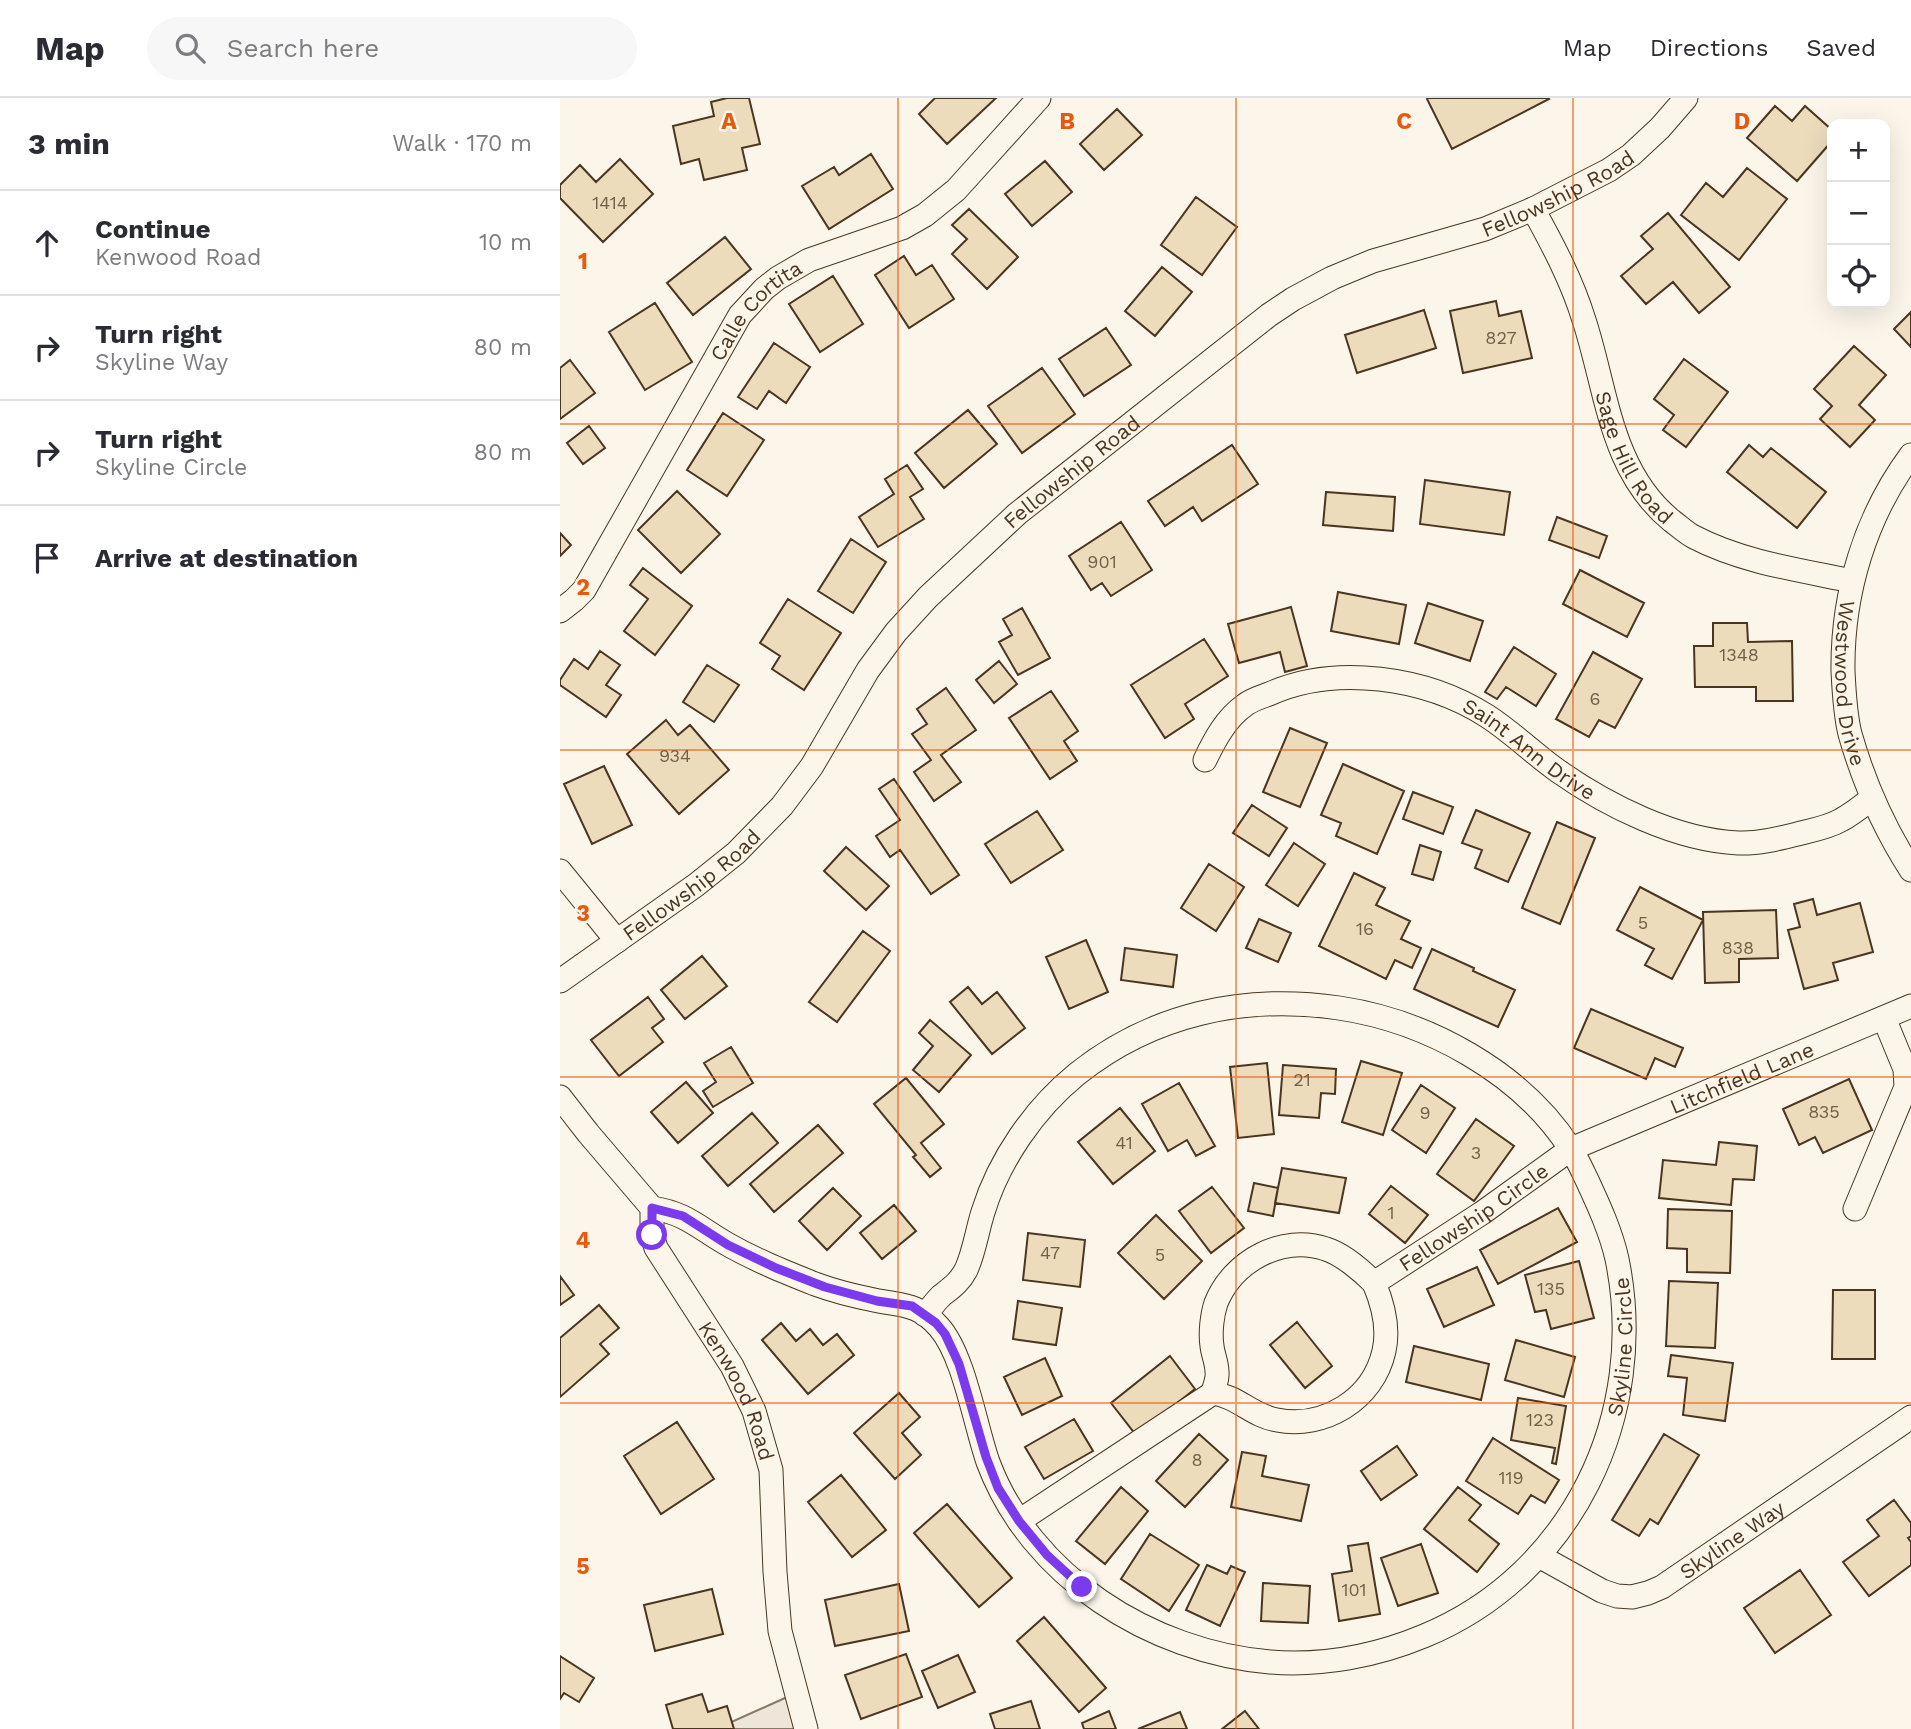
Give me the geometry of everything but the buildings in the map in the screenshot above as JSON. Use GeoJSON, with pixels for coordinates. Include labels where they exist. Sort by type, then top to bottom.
{"type":"FeatureCollection","features":[{"type":"Feature","properties":{"kind":"street","name":"Calle Cortita"},"geometry":{"type":"LineString","coordinates":[[560,611],[584,590],[740,314],[764,289],[808,260],[902,228],[925,215],[956,190],[1039,98]]}},
{"type":"Feature","properties":{"kind":"street","name":"Fellowship Road"},"geometry":{"type":"LineString","coordinates":[[560,981],[736,853],[782,806],[812,766],[868,670],[896,632],[928,597],[1017,514],[1269,315],[1332,278],[1373,261],[1485,229],[1533,209],[1609,170],[1631,155],[1660,128],[1686,98]]}},
{"type":"Feature","properties":{"kind":"street","name":"Sage Hill Road"},"geometry":{"type":"LineString","coordinates":[[1533,209],[1562,264],[1580,309],[1611,423],[1627,464],[1642,489],[1662,512],[1691,535],[1724,551],[1852,581]]}},
{"type":"Feature","properties":{"kind":"street","name":"Westwood Drive"},"geometry":{"type":"LineString","coordinates":[[1911,456],[1878,511],[1863,544],[1852,581],[1843,641],[1844,690],[1850,732],[1871,799],[1890,838],[1911,870]]}},
{"type":"Feature","properties":{"kind":"street","name":"Saint Ann Drive"},"geometry":{"type":"LineString","coordinates":[[1205,761],[1222,730],[1245,704],[1286,686],[1357,677],[1409,684],[1451,697],[1487,716],[1558,771],[1602,799],[1647,821],[1707,839],[1739,844],[1775,840],[1840,821],[1871,799]]}},
{"type":"Feature","properties":{"kind":"street"},"geometry":{"type":"LineString","coordinates":[[560,871],[617,941]]}},
{"type":"Feature","properties":{"kind":"street","name":"Skyline Circle"},"geometry":{"type":"LineString","coordinates":[[1262,1003],[1312,1004],[1361,1011],[1409,1025],[1455,1046],[1526,1096],[1571,1149],[1602,1212],[1616,1256],[1624,1308],[1619,1395],[1611,1428],[1592,1477],[1566,1522],[1539,1556],[1487,1602],[1449,1626],[1408,1643],[1374,1653],[1322,1662],[1275,1662],[1234,1657],[1189,1646],[1140,1626],[1105,1605],[1047,1555],[1019,1521],[998,1488],[986,1457],[959,1364],[945,1334],[925,1315],[941,1296],[953,1288],[968,1266],[985,1206],[1004,1162],[1021,1135],[1051,1098],[1074,1076],[1112,1048],[1140,1033],[1176,1019],[1212,1010],[1262,1003]]}},
{"type":"Feature","properties":{"kind":"street","name":"Litchfield Lane"},"geometry":{"type":"LineString","coordinates":[[1571,1149],[1911,1006]]}},
{"type":"Feature","properties":{"kind":"street"},"geometry":{"type":"LineString","coordinates":[[1855,1209],[1906,1087],[1905,1069],[1884,1018]]}},
{"type":"Feature","properties":{"kind":"street"},"geometry":{"type":"LineString","coordinates":[[560,1097],[587,1133],[652,1208],[683,1216],[728,1245],[776,1268],[825,1287],[877,1301],[912,1306],[925,1315]]}},
{"type":"Feature","properties":{"kind":"street","name":"Fellowship Circle"},"geometry":{"type":"LineString","coordinates":[[1374,1283],[1482,1213],[1571,1149]]}},
{"type":"Feature","properties":{"kind":"street","name":"Kenwood Road"},"geometry":{"type":"LineString","coordinates":[[652,1208],[652,1235],[656,1248],[732,1366],[754,1411],[771,1470],[780,1631],[806,1729]]}},
{"type":"Feature","properties":{"kind":"street"},"geometry":{"type":"LineString","coordinates":[[1019,1521],[1213,1393],[1218,1374],[1211,1331],[1216,1304],[1229,1279],[1249,1260],[1274,1248],[1316,1246],[1329,1250],[1362,1271],[1374,1283],[1385,1323],[1384,1351],[1373,1378],[1345,1408],[1305,1422],[1277,1420],[1250,1410],[1226,1395],[1213,1393]]}},
{"type":"Feature","properties":{"kind":"street","name":"Skyline Way"},"geometry":{"type":"LineString","coordinates":[[1539,1556],[1602,1591],[1632,1597],[1648,1593],[1662,1587],[1911,1417]]}},
{"type":"Feature","properties":{"kind":"shaded area"},"geometry":{"type":"Polygon","coordinates":[[[796,1693],[806,1729],[716,1729],[796,1693]]]}},
{"type":"Feature","properties":{"kind":"route"},"geometry":{"type":"LineString","coordinates":[[652,1235],[652,1208],[666,1210],[683,1216],[728,1245],[776,1268],[825,1287],[877,1301],[912,1306],[936,1323],[945,1334],[959,1364],[986,1457],[998,1488],[1019,1521],[1047,1555],[1082,1587]]}}]}
